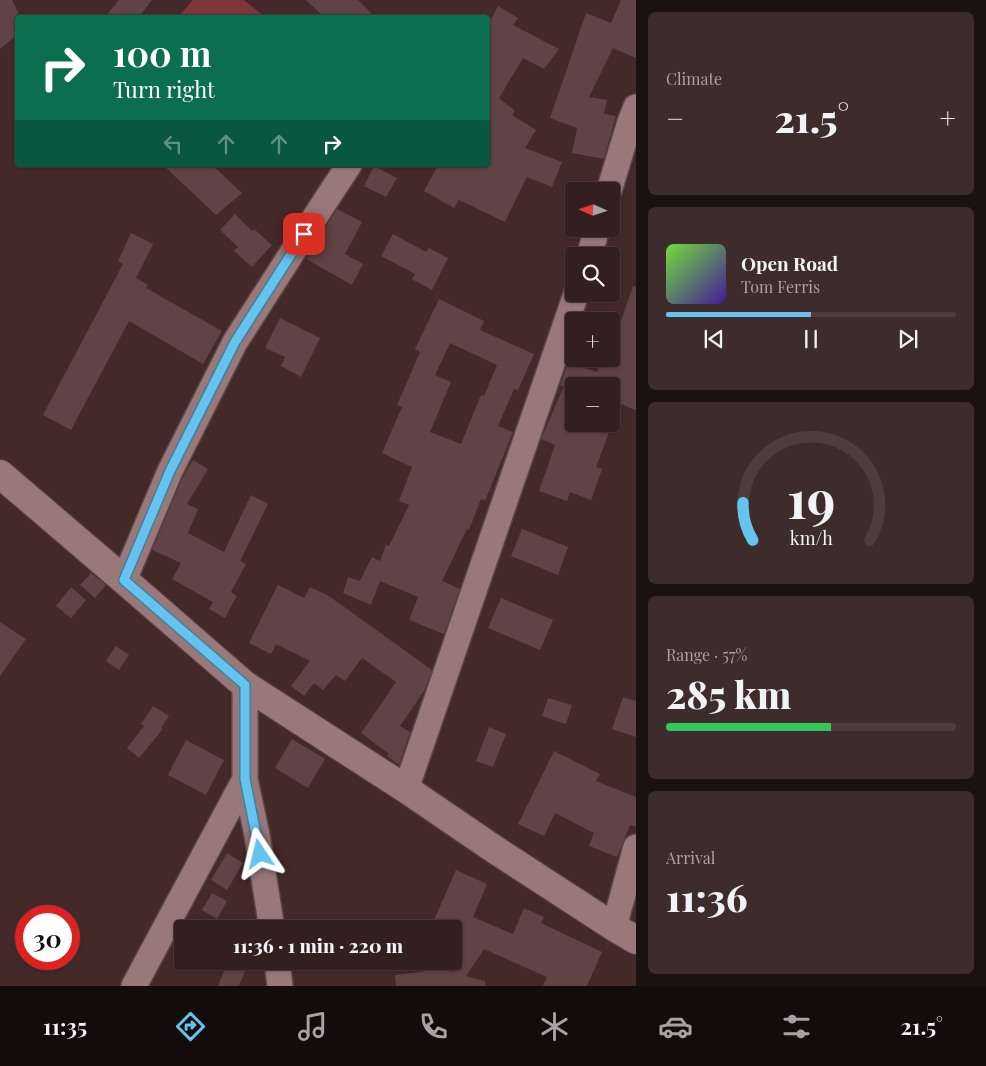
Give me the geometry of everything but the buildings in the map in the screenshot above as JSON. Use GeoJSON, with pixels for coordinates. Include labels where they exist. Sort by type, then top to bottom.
{"type":"FeatureCollection","features":[{"type":"Feature","properties":{"kind":"street"},"geometry":{"type":"LineString","coordinates":[[612,182],[636,107]]}},
{"type":"Feature","properties":{"kind":"street"},"geometry":{"type":"LineString","coordinates":[[124,580],[170,471],[235,342],[348,167]]}},
{"type":"Feature","properties":{"kind":"street"},"geometry":{"type":"LineString","coordinates":[[406,789],[573,302]]}},
{"type":"Feature","properties":{"kind":"street"},"geometry":{"type":"LineString","coordinates":[[0,474],[245,685],[625,934],[636,847]]}},
{"type":"Feature","properties":{"kind":"street"},"geometry":{"type":"LineString","coordinates":[[245,685],[245,779],[258,835],[271,920]]}},
{"type":"Feature","properties":{"kind":"street"},"geometry":{"type":"LineString","coordinates":[[134,986],[245,779]]}},
{"type":"Feature","properties":{"kind":"street"},"geometry":{"type":"LineString","coordinates":[[278,970],[280,986]]}},
{"type":"Feature","properties":{"kind":"shaded area"},"geometry":{"type":"Polygon","coordinates":[[[193,0],[244,0],[263,15],[180,15],[193,0]]]}},
{"type":"Feature","properties":{"kind":"route"},"geometry":{"type":"LineString","coordinates":[[260,854],[258,835],[245,779],[245,685],[124,580],[170,471],[235,342],[304,234]]}}]}
